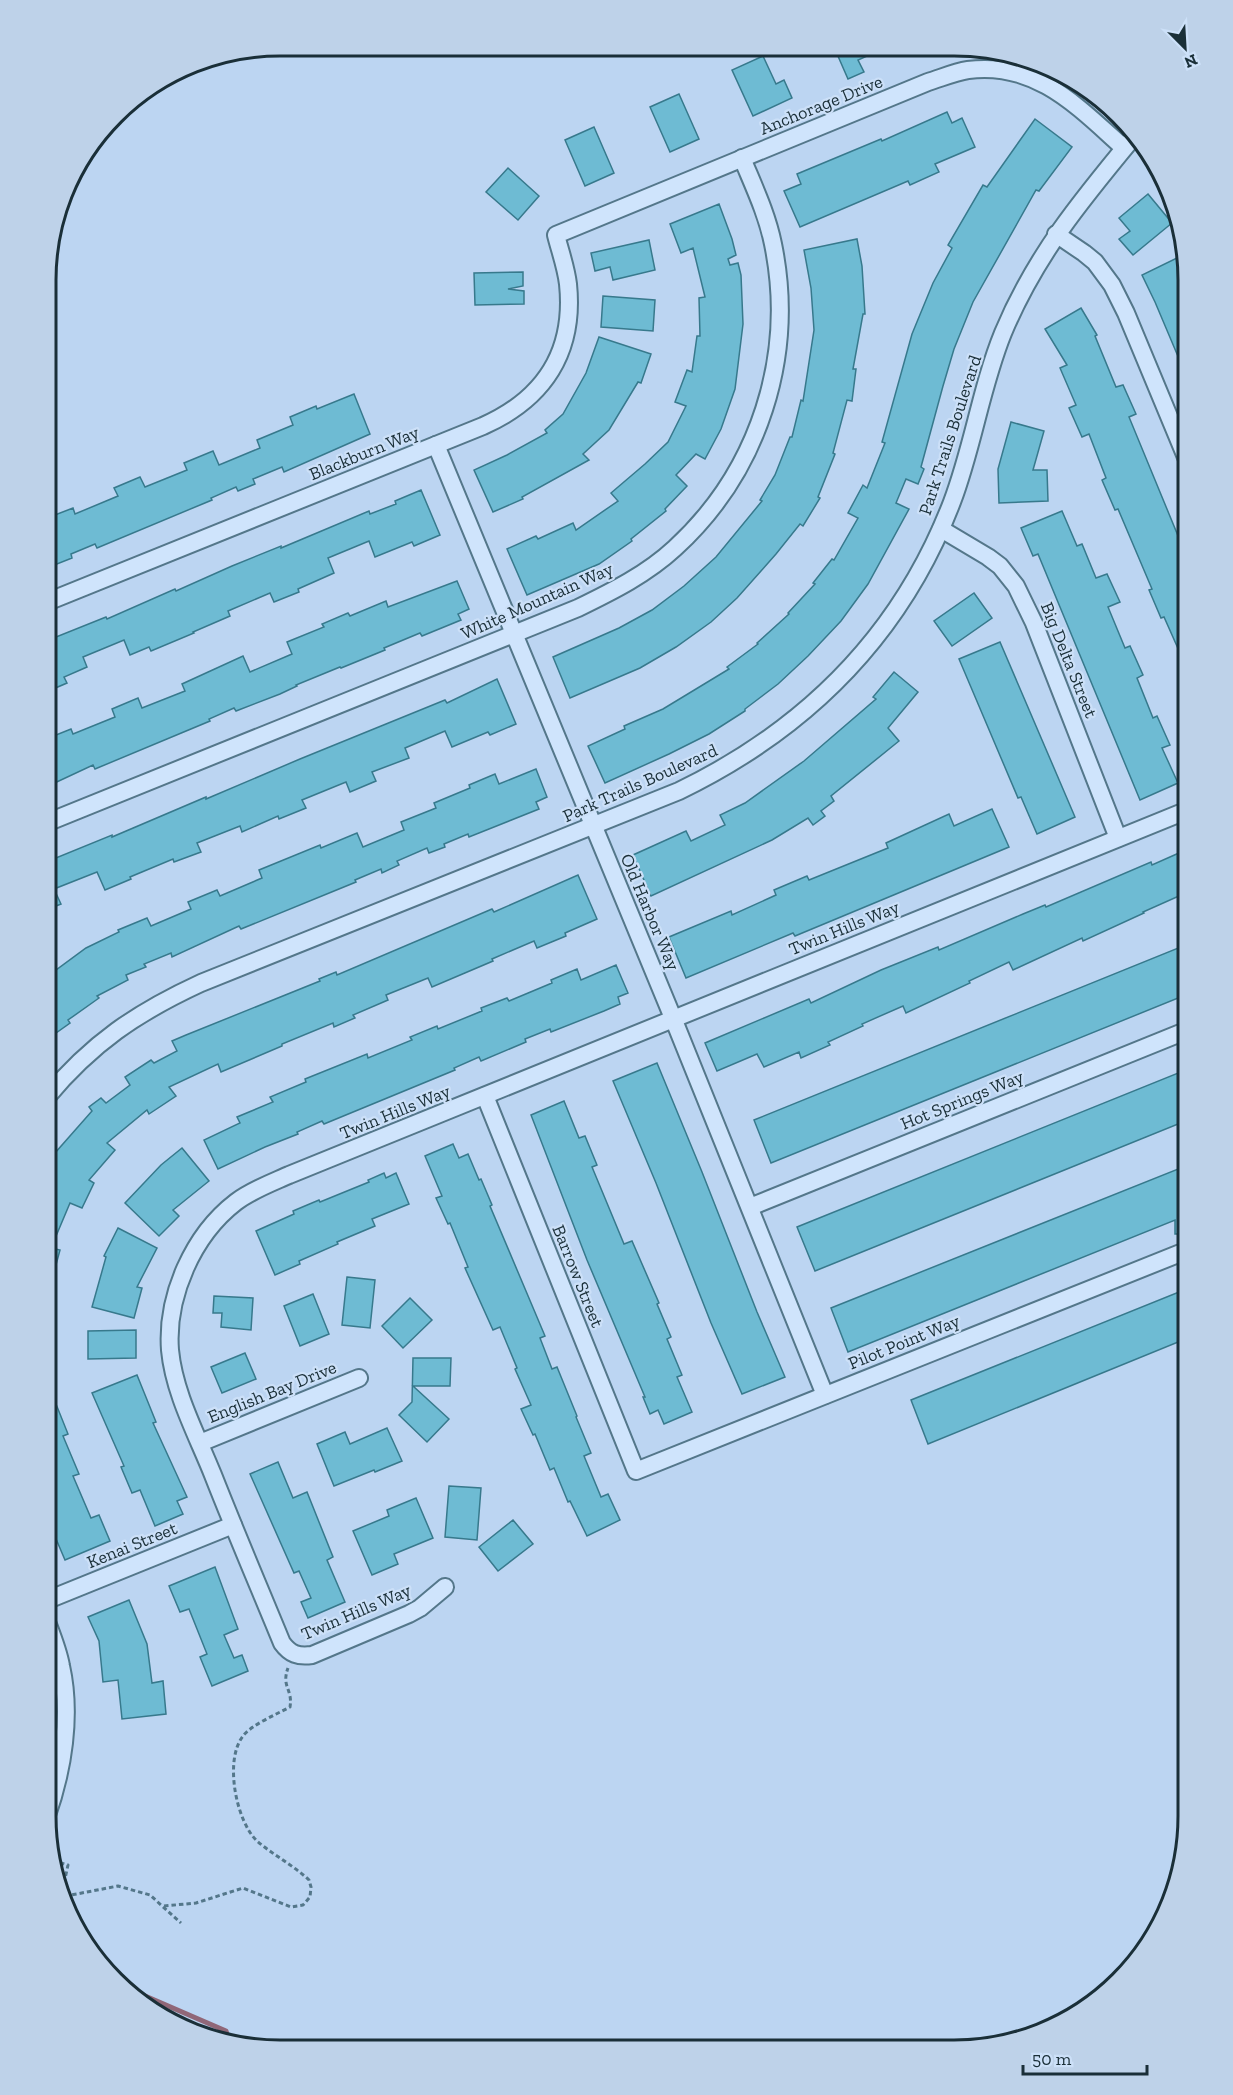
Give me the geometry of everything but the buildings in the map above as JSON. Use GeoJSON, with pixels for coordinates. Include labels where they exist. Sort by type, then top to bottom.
{"type":"FeatureCollection","features":[{"type":"Feature","properties":{"kind":"street","name":"Anchorage Drive"},"geometry":{"type":"LineString","coordinates":[[556,235],[928,82],[968,70],[986,70],[1034,78],[1073,104],[1124,148]]}},
{"type":"Feature","properties":{"kind":"street","name":"Park Trails Boulevard"},"geometry":{"type":"LineString","coordinates":[[56,1087],[87,1054],[132,1018],[157,1004],[201,983],[593,826],[712,775],[796,719],[843,675],[884,628],[915,580],[941,529],[960,476],[1003,334],[1026,284],[1056,234],[1130,141]]}},
{"type":"Feature","properties":{"kind":"street","name":"White Mountain Way"},"geometry":{"type":"LineString","coordinates":[[56,819],[515,635],[628,582],[675,548],[706,515],[732,479],[754,440],[773,379],[778,336],[779,285],[768,225],[742,158]]}},
{"type":"Feature","properties":{"kind":"street"},"geometry":{"type":"LineString","coordinates":[[1056,234],[1095,262],[1112,285],[1178,438]]}},
{"type":"Feature","properties":{"kind":"street","name":"Blackburn Way"},"geometry":{"type":"LineString","coordinates":[[56,598],[483,426],[512,412],[527,400],[550,373],[564,342],[569,311],[566,270],[556,235]]}},
{"type":"Feature","properties":{"kind":"street","name":"Old Harbor Way"},"geometry":{"type":"LineString","coordinates":[[436,445],[673,1018],[825,1395]]}},
{"type":"Feature","properties":{"kind":"street","name":"Big Delta Street"},"geometry":{"type":"LineString","coordinates":[[941,529],[988,557],[1008,576],[1021,596],[1119,838]]}},
{"type":"Feature","properties":{"kind":"street","name":"Twin Hills Way"},"geometry":{"type":"LineString","coordinates":[[445,1587],[420,1608],[409,1614],[312,1655],[293,1654],[282,1643],[177,1383],[170,1350],[172,1317],[180,1280],[206,1233],[235,1203],[270,1183],[1178,814]]}},
{"type":"Feature","properties":{"kind":"street","name":"Hot Springs Way"},"geometry":{"type":"LineString","coordinates":[[750,1207],[1178,1034]]}},
{"type":"Feature","properties":{"kind":"street","name":"Barrow Street"},"geometry":{"type":"LineString","coordinates":[[484,1096],[636,1471]]}},
{"type":"Feature","properties":{"kind":"street","name":"Pilot Point Way"},"geometry":{"type":"LineString","coordinates":[[636,1471],[1178,1254]]}},
{"type":"Feature","properties":{"kind":"street","name":"English Bay Drive"},"geometry":{"type":"LineString","coordinates":[[200,1443],[359,1378]]}},
{"type":"Feature","properties":{"kind":"street","name":"Kenai Street"},"geometry":{"type":"LineString","coordinates":[[56,1597],[233,1525]]}},
{"type":"Feature","properties":{"kind":"street"},"geometry":{"type":"LineString","coordinates":[[56,1646],[62,1669],[66,1717],[60,1771],[56,1784]]}},
{"type":"Feature","properties":{"kind":"path"},"geometry":{"type":"LineString","coordinates":[[164,1906],[196,1903],[243,1888],[291,1907],[303,1905],[310,1897],[309,1880],[256,1839],[242,1814],[235,1789],[234,1758],[243,1736],[257,1725],[290,1707],[291,1698],[284,1678],[293,1654]]}},
{"type":"Feature","properties":{"kind":"path"},"geometry":{"type":"LineString","coordinates":[[61,1863],[68,1864],[65,1879]]}},
{"type":"Feature","properties":{"kind":"path"},"geometry":{"type":"LineString","coordinates":[[70,1895],[118,1886],[150,1894],[181,1923]]}},
{"type":"Feature","properties":{"kind":"waterway"},"geometry":{"type":"LineString","coordinates":[[150,1998],[227,2033]]}}]}
